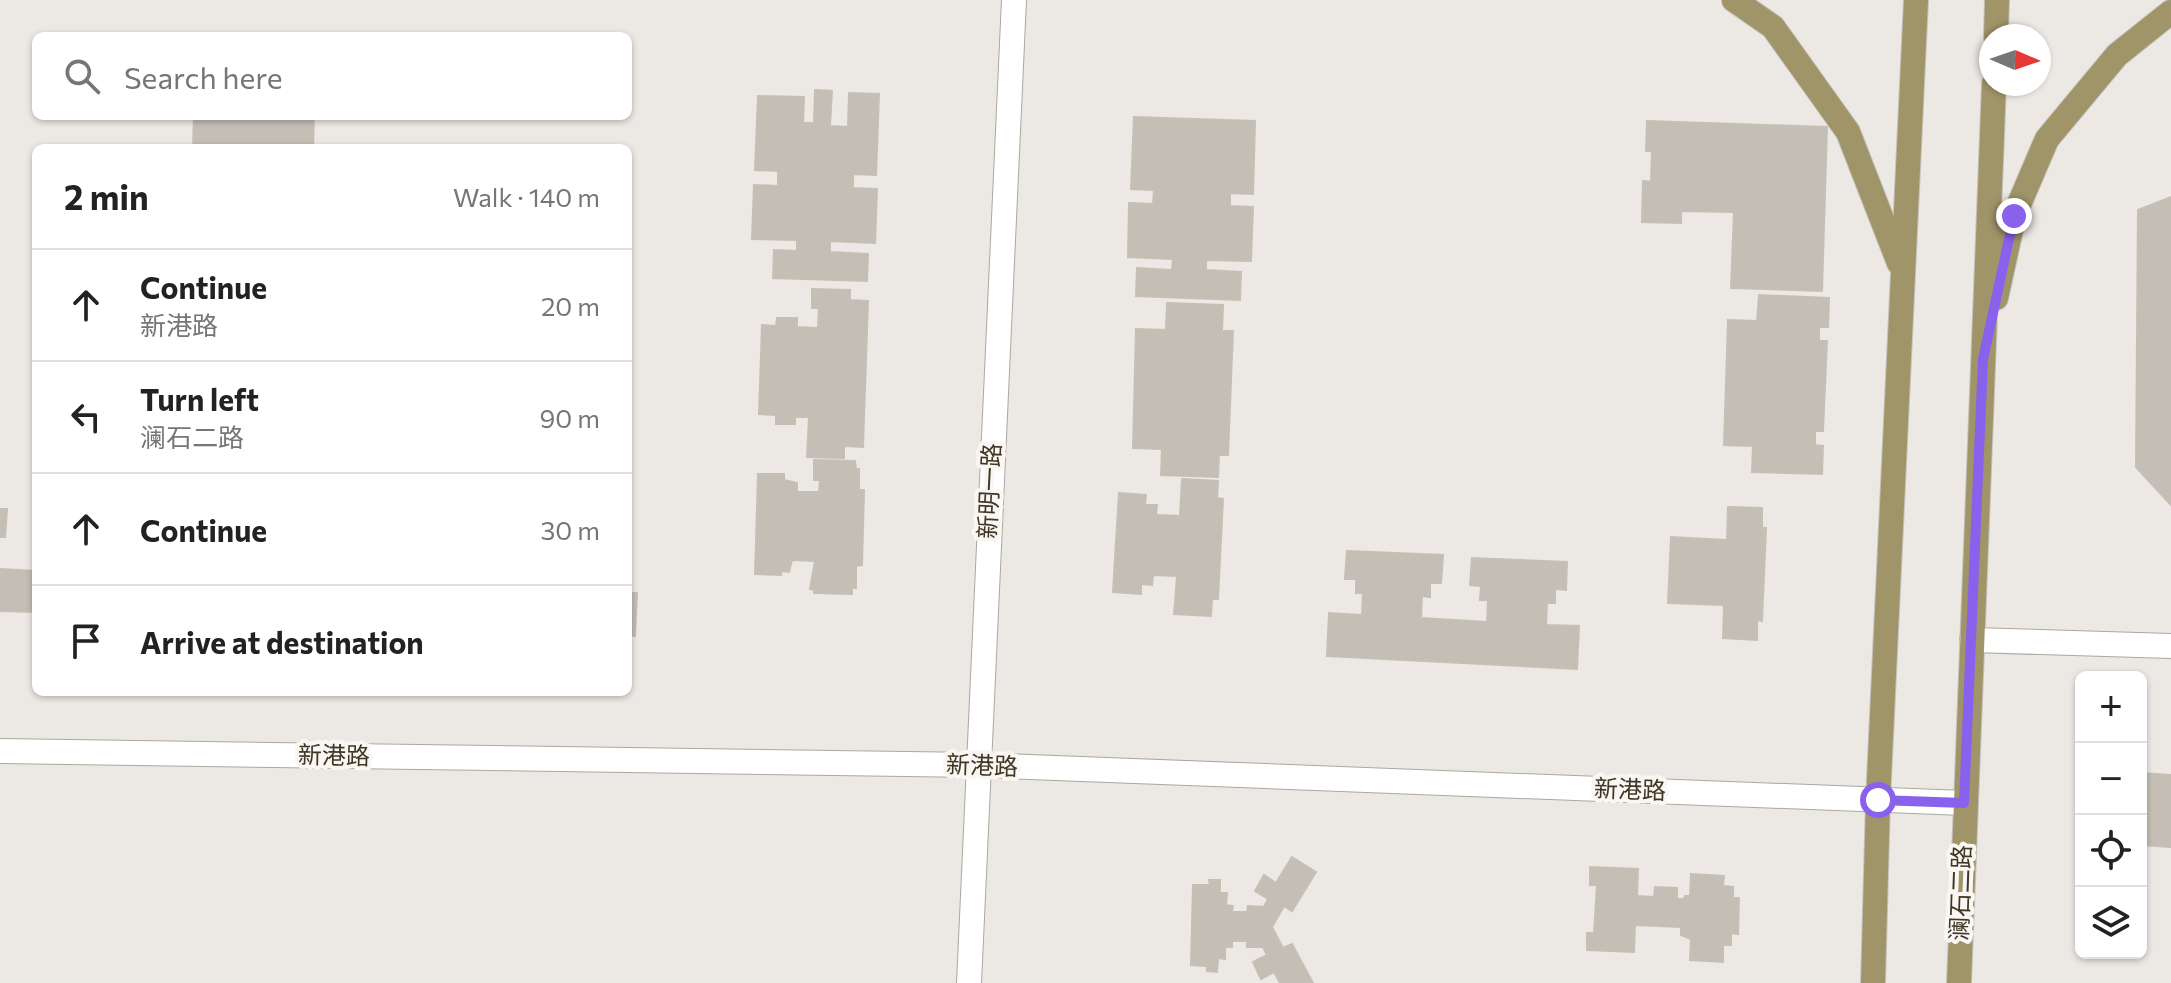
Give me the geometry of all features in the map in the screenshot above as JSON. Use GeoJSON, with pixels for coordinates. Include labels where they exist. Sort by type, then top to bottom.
{"type":"FeatureCollection","features":[{"type":"Feature","properties":{"kind":"main road"},"geometry":{"type":"LineString","coordinates":[[1734,0],[1773,27],[1848,132],[1903,273]]}},
{"type":"Feature","properties":{"kind":"main road"},"geometry":{"type":"LineString","coordinates":[[1873,983],[1878,800],[1916,0]]}},
{"type":"Feature","properties":{"kind":"main road"},"geometry":{"type":"LineString","coordinates":[[1996,24],[1997,0]]}},
{"type":"Feature","properties":{"kind":"main road"},"geometry":{"type":"LineString","coordinates":[[1983,359],[2014,216],[2047,139],[2117,55],[2171,12]]}},
{"type":"Feature","properties":{"kind":"main road","name":"澜石二路"},"geometry":{"type":"LineString","coordinates":[[1959,983],[1994,96]]}},
{"type":"Feature","properties":{"kind":"street","name":"新明一路"},"geometry":{"type":"LineString","coordinates":[[969,983],[1014,0]]}},
{"type":"Feature","properties":{"kind":"street"},"geometry":{"type":"LineString","coordinates":[[1972,640],[2171,646]]}},
{"type":"Feature","properties":{"kind":"street","name":"新港路"},"geometry":{"type":"LineString","coordinates":[[0,751],[977,765],[1964,803]]}},
{"type":"Feature","properties":{"kind":"building"},"geometry":{"type":"Polygon","coordinates":[[[815,90],[832,91],[830,126],[848,127],[849,93],[879,94],[876,175],[853,174],[853,188],[877,189],[875,243],[830,241],[830,252],[868,254],[867,281],[773,278],[774,250],[797,251],[797,240],[752,239],[754,185],[778,186],[778,171],[755,170],[758,96],[804,97],[803,123],[814,123],[815,90]]]}},
{"type":"Feature","properties":{"kind":"building"},"geometry":{"type":"Polygon","coordinates":[[[1134,117],[1255,121],[1253,194],[1230,193],[1230,206],[1253,207],[1251,261],[1206,260],[1206,270],[1241,272],[1240,300],[1136,296],[1137,268],[1172,270],[1173,259],[1128,257],[1129,203],[1153,204],[1154,190],[1131,189],[1134,117]]]}},
{"type":"Feature","properties":{"kind":"building"},"geometry":{"type":"Polygon","coordinates":[[[194,120],[314,120],[313,144],[193,144],[194,120]]]}},
{"type":"Feature","properties":{"kind":"building"},"geometry":{"type":"Polygon","coordinates":[[[1647,121],[1827,127],[1822,291],[1731,288],[1734,212],[1681,211],[1681,223],[1642,222],[1643,181],[1651,182],[1652,151],[1646,151],[1647,121]]]}},
{"type":"Feature","properties":{"kind":"building"},"geometry":{"type":"Polygon","coordinates":[[[2171,197],[2171,505],[2136,467],[2138,210],[2171,197]]]}},
{"type":"Feature","properties":{"kind":"building"},"geometry":{"type":"Polygon","coordinates":[[[812,289],[850,290],[850,300],[868,301],[863,447],[844,446],[844,458],[807,457],[809,417],[795,417],[795,424],[776,424],[776,415],[759,414],[762,325],[776,326],[777,318],[797,318],[797,327],[818,328],[819,308],[812,308],[812,289]]]}},
{"type":"Feature","properties":{"kind":"building"},"geometry":{"type":"Polygon","coordinates":[[[1759,295],[1829,298],[1828,327],[1819,327],[1819,341],[1827,341],[1823,431],[1815,431],[1815,445],[1823,446],[1822,474],[1752,472],[1753,446],[1724,445],[1728,320],[1757,321],[1759,295]]]}},
{"type":"Feature","properties":{"kind":"building"},"geometry":{"type":"Polygon","coordinates":[[[1167,303],[1223,305],[1222,331],[1233,331],[1228,455],[1219,455],[1218,477],[1161,475],[1162,449],[1133,448],[1136,329],[1166,330],[1167,303]]]}},
{"type":"Feature","properties":{"kind":"building"},"geometry":{"type":"Polygon","coordinates":[[[814,460],[855,461],[856,469],[859,469],[859,490],[864,490],[862,565],[856,566],[856,588],[852,588],[852,594],[814,593],[810,589],[815,561],[792,560],[789,572],[781,571],[781,575],[755,574],[758,474],[784,474],[784,480],[797,483],[797,492],[819,492],[820,480],[814,480],[814,460]]]}},
{"type":"Feature","properties":{"kind":"building"},"geometry":{"type":"Polygon","coordinates":[[[1182,479],[1218,481],[1217,498],[1223,499],[1218,599],[1212,599],[1211,616],[1174,614],[1177,576],[1153,575],[1152,585],[1141,584],[1141,594],[1113,592],[1119,493],[1146,495],[1145,505],[1157,505],[1156,515],[1180,516],[1182,479]]]}},
{"type":"Feature","properties":{"kind":"building"},"geometry":{"type":"Polygon","coordinates":[[[1728,507],[1762,508],[1762,528],[1766,528],[1762,621],[1757,620],[1757,640],[1723,638],[1724,605],[1668,603],[1671,537],[1727,540],[1728,507]]]}},
{"type":"Feature","properties":{"kind":"building"},"geometry":{"type":"Polygon","coordinates":[[[0,509],[7,509],[5,537],[0,537],[0,509]]]}},
{"type":"Feature","properties":{"kind":"building"},"geometry":{"type":"Polygon","coordinates":[[[1347,551],[1443,555],[1441,583],[1430,583],[1430,597],[1422,596],[1421,618],[1487,622],[1488,600],[1480,600],[1481,586],[1470,585],[1472,558],[1567,562],[1566,590],[1555,589],[1555,603],[1547,603],[1546,625],[1579,626],[1577,669],[1327,656],[1329,613],[1362,615],[1363,593],[1356,593],[1356,579],[1345,579],[1347,551]]]}},
{"type":"Feature","properties":{"kind":"building"},"geometry":{"type":"Polygon","coordinates":[[[0,569],[32,571],[32,612],[0,611],[0,569]]]}},
{"type":"Feature","properties":{"kind":"building"},"geometry":{"type":"Polygon","coordinates":[[[632,593],[637,593],[635,636],[632,636],[632,593]]]}},
{"type":"Feature","properties":{"kind":"building"},"geometry":{"type":"Polygon","coordinates":[[[2147,773],[2171,775],[2171,847],[2147,845],[2147,773]]]}},
{"type":"Feature","properties":{"kind":"building"},"geometry":{"type":"Polygon","coordinates":[[[1292,857],[1316,872],[1292,911],[1284,906],[1272,927],[1283,948],[1292,944],[1313,983],[1280,983],[1274,972],[1261,979],[1253,962],[1267,955],[1263,947],[1247,947],[1247,941],[1232,941],[1232,947],[1225,947],[1225,959],[1218,958],[1217,972],[1207,971],[1207,966],[1191,965],[1193,885],[1210,885],[1209,880],[1220,880],[1220,893],[1227,893],[1226,905],[1233,906],[1232,912],[1247,912],[1248,906],[1264,907],[1268,899],[1255,891],[1264,875],[1276,883],[1292,857]]]}},
{"type":"Feature","properties":{"kind":"building"},"geometry":{"type":"Polygon","coordinates":[[[1590,867],[1638,869],[1637,896],[1654,897],[1655,887],[1677,888],[1677,899],[1690,896],[1691,874],[1724,876],[1723,886],[1733,887],[1733,898],[1739,898],[1738,934],[1731,933],[1731,945],[1723,945],[1723,962],[1690,960],[1691,939],[1681,935],[1681,927],[1635,925],[1634,952],[1587,950],[1587,933],[1594,933],[1597,885],[1590,885],[1590,867]]]}},
{"type":"Feature","properties":{"kind":"route"},"geometry":{"type":"LineString","coordinates":[[1878,800],[1964,803],[1983,359],[2014,216]]}}]}
